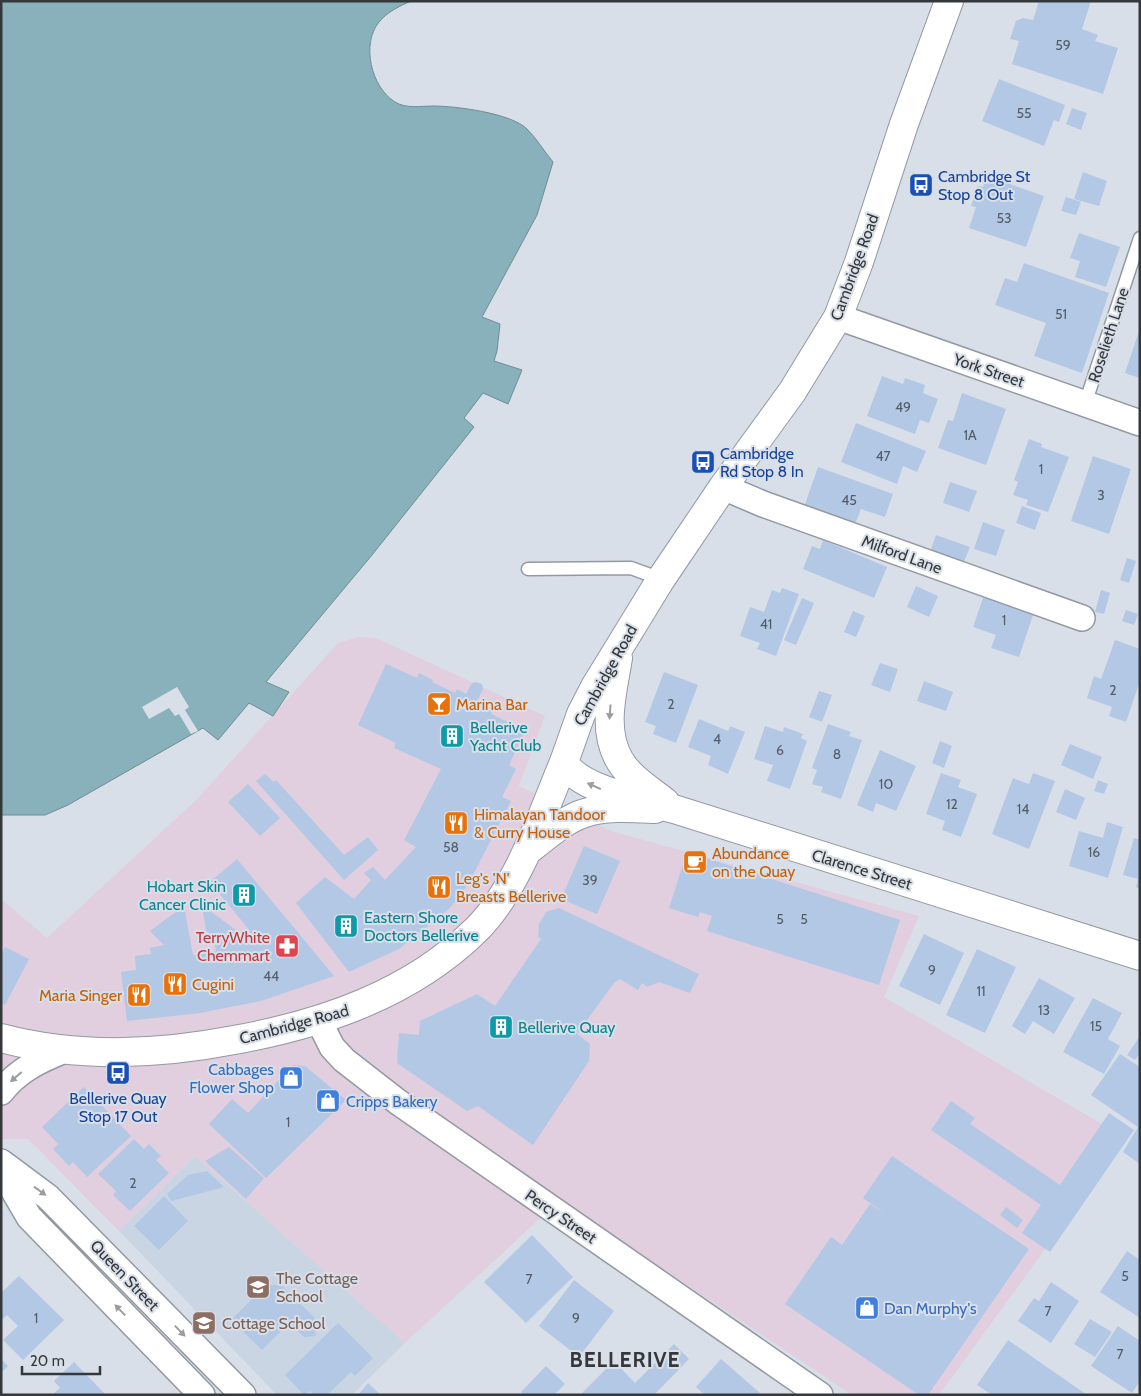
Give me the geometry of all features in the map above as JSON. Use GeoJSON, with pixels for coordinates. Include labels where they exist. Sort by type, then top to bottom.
{"type":"FeatureCollection","features":[{"type":"Feature","properties":{"kind":"main road","name":"Cambridge Road"},"geometry":{"type":"LineString","coordinates":[[1,1038],[28,1045],[65,1050],[142,1052],[172,1050],[252,1037],[320,1021],[388,993],[418,976],[446,956],[478,928],[500,900],[526,852],[564,762],[581,714],[596,686],[661,579],[792,392],[816,356],[838,317],[859,262],[917,86],[949,1]]}},
{"type":"Feature","properties":{"kind":"main road"},"geometry":{"type":"LineString","coordinates":[[620,646],[610,712],[613,746],[623,766],[674,810]]}},
{"type":"Feature","properties":{"kind":"main road","name":"Clarence Street"},"geometry":{"type":"LineString","coordinates":[[564,762],[575,776],[606,791],[674,810],[1140,956]]}},
{"type":"Feature","properties":{"kind":"main road"},"geometry":{"type":"LineString","coordinates":[[526,852],[568,822],[585,813],[614,809],[674,810]]}},
{"type":"Feature","properties":{"kind":"street","name":"York Street"},"geometry":{"type":"LineString","coordinates":[[838,317],[1140,424]]}},
{"type":"Feature","properties":{"kind":"street","name":"Milford Lane"},"geometry":{"type":"LineString","coordinates":[[724,487],[763,504],[1082,618]]}},
{"type":"Feature","properties":{"kind":"street","name":"Percy Street"},"geometry":{"type":"LineString","coordinates":[[320,1021],[332,1048],[344,1060],[398,1102],[820,1395]]}},
{"type":"Feature","properties":{"kind":"street"},"geometry":{"type":"LineString","coordinates":[[1,1092],[35,1062],[65,1050]]}},
{"type":"Feature","properties":{"kind":"street","name":"Queen Street"},"geometry":{"type":"LineString","coordinates":[[1,1162],[48,1197],[242,1395]]}},
{"type":"Feature","properties":{"kind":"street","name":"Queen Street"},"geometry":{"type":"LineString","coordinates":[[1,1169],[29,1217],[202,1395]]}},
{"type":"Feature","properties":{"kind":"lane","name":"Roselieth Lane"},"geometry":{"type":"LineString","coordinates":[[1085,404],[1140,238]]}},
{"type":"Feature","properties":{"kind":"lane"},"geometry":{"type":"LineString","coordinates":[[528,569],[631,568],[661,579]]}},
{"type":"Feature","properties":{"kind":"shaded area"},"geometry":{"type":"Polygon","coordinates":[[[358,637],[376,638],[545,716],[519,786],[611,831],[919,916],[884,997],[1126,1138],[939,1395],[852,1395],[560,1200],[405,1343],[195,1156],[119,1231],[28,1139],[1,1139],[1,899],[47,938],[197,799],[338,643],[358,637]]]}},
{"type":"Feature","properties":{"kind":"shaded area","name":"The Cottage School"},"geometry":{"type":"Polygon","coordinates":[[[195,1156],[405,1343],[352,1395],[277,1395],[119,1231],[195,1156]]]}},
{"type":"Feature","properties":{"kind":"water"},"geometry":{"type":"Polygon","coordinates":[[[1,1],[411,1],[382,18],[374,31],[371,42],[371,65],[380,86],[387,95],[395,102],[404,106],[455,107],[496,115],[519,123],[534,137],[553,162],[537,215],[482,317],[500,324],[494,361],[522,370],[508,404],[483,393],[464,418],[474,427],[372,555],[266,682],[289,692],[273,716],[249,703],[218,740],[203,728],[68,805],[45,815],[1,815],[1,1]]]}},
{"type":"Feature","properties":{"kind":"pier"},"geometry":{"type":"Polygon","coordinates":[[[177,687],[189,707],[185,710],[198,731],[191,734],[179,714],[175,716],[169,708],[149,719],[142,707],[177,687]]]}},
{"type":"Feature","properties":{"kind":"building"},"geometry":{"type":"Polygon","coordinates":[[[1039,1],[1091,1],[1082,29],[1098,35],[1095,41],[1118,48],[1103,94],[1012,64],[1019,41],[1010,39],[1016,21],[1023,18],[1033,20],[1039,1]]]}},
{"type":"Feature","properties":{"kind":"building"},"geometry":{"type":"Polygon","coordinates":[[[999,79],[1065,105],[1059,122],[1054,120],[1044,146],[982,121],[999,79]]]}},
{"type":"Feature","properties":{"kind":"building"},"geometry":{"type":"Polygon","coordinates":[[[1072,108],[1087,113],[1081,130],[1066,124],[1072,108]]]}},
{"type":"Feature","properties":{"kind":"building"},"geometry":{"type":"Polygon","coordinates":[[[1083,172],[1107,181],[1099,206],[1074,199],[1083,172]]]}},
{"type":"Feature","properties":{"kind":"building"},"geometry":{"type":"Polygon","coordinates":[[[987,176],[1044,196],[1026,247],[969,228],[976,207],[971,206],[978,186],[983,187],[987,176]]]}},
{"type":"Feature","properties":{"kind":"building"},"geometry":{"type":"Polygon","coordinates":[[[1066,197],[1081,202],[1076,215],[1061,211],[1066,197]]]}},
{"type":"Feature","properties":{"kind":"building"},"geometry":{"type":"Polygon","coordinates":[[[1079,233],[1120,247],[1106,287],[1075,277],[1080,261],[1070,258],[1079,233]]]}},
{"type":"Feature","properties":{"kind":"building"},"geometry":{"type":"Polygon","coordinates":[[[1024,263],[1109,293],[1082,373],[1034,356],[1046,323],[995,305],[1005,278],[1017,282],[1024,263]]]}},
{"type":"Feature","properties":{"kind":"building"},"geometry":{"type":"Polygon","coordinates":[[[1140,331],[1140,378],[1125,373],[1140,331]]]}},
{"type":"Feature","properties":{"kind":"building"},"geometry":{"type":"Polygon","coordinates":[[[882,376],[903,384],[905,378],[925,385],[923,393],[938,399],[929,423],[920,420],[915,434],[867,416],[882,376]]]}},
{"type":"Feature","properties":{"kind":"building"},"geometry":{"type":"Polygon","coordinates":[[[962,393],[1006,409],[986,465],[938,448],[948,420],[953,421],[962,393]]]}},
{"type":"Feature","properties":{"kind":"building"},"geometry":{"type":"Polygon","coordinates":[[[856,423],[926,451],[917,472],[903,466],[897,484],[841,462],[856,423]]]}},
{"type":"Feature","properties":{"kind":"building"},"geometry":{"type":"Polygon","coordinates":[[[1029,439],[1042,444],[1041,447],[1069,457],[1048,512],[1026,505],[1028,500],[1013,495],[1018,482],[1014,480],[1029,439]]]}},
{"type":"Feature","properties":{"kind":"building"},"geometry":{"type":"Polygon","coordinates":[[[1093,456],[1131,469],[1109,534],[1071,521],[1093,456]]]}},
{"type":"Feature","properties":{"kind":"building"},"geometry":{"type":"Polygon","coordinates":[[[818,467],[893,494],[885,517],[861,509],[855,524],[804,507],[818,467]]]}},
{"type":"Feature","properties":{"kind":"building"},"geometry":{"type":"Polygon","coordinates":[[[950,482],[977,491],[969,512],[943,503],[950,482]]]}},
{"type":"Feature","properties":{"kind":"building"},"geometry":{"type":"Polygon","coordinates":[[[1022,506],[1041,513],[1035,530],[1016,523],[1022,506]]]}},
{"type":"Feature","properties":{"kind":"building"},"geometry":{"type":"Polygon","coordinates":[[[983,522],[1005,530],[996,556],[974,549],[983,522]]]}},
{"type":"Feature","properties":{"kind":"building"},"geometry":{"type":"Polygon","coordinates":[[[936,535],[970,547],[963,564],[930,552],[936,535]]]}},
{"type":"Feature","properties":{"kind":"building"},"geometry":{"type":"Polygon","coordinates":[[[823,540],[887,567],[874,598],[803,569],[812,546],[820,549],[823,540]]]}},
{"type":"Feature","properties":{"kind":"building"},"geometry":{"type":"Polygon","coordinates":[[[1127,558],[1136,561],[1129,583],[1120,580],[1127,558]]]}},
{"type":"Feature","properties":{"kind":"building"},"geometry":{"type":"Polygon","coordinates":[[[916,586],[938,596],[929,617],[907,607],[916,586]]]}},
{"type":"Feature","properties":{"kind":"building"},"geometry":{"type":"Polygon","coordinates":[[[782,588],[799,594],[776,656],[757,649],[760,643],[740,636],[750,607],[764,612],[772,590],[780,593],[782,588]]]}},
{"type":"Feature","properties":{"kind":"building"},"geometry":{"type":"Polygon","coordinates":[[[1101,590],[1110,593],[1104,614],[1095,612],[1101,590]]]}},
{"type":"Feature","properties":{"kind":"building"},"geometry":{"type":"Polygon","coordinates":[[[984,595],[1034,612],[1019,657],[991,648],[996,635],[973,627],[984,595]]]}},
{"type":"Feature","properties":{"kind":"building"},"geometry":{"type":"Polygon","coordinates":[[[802,598],[814,603],[796,645],[784,640],[802,598]]]}},
{"type":"Feature","properties":{"kind":"building"},"geometry":{"type":"Polygon","coordinates":[[[1126,610],[1138,614],[1134,625],[1122,621],[1126,610]]]}},
{"type":"Feature","properties":{"kind":"building"},"geometry":{"type":"Polygon","coordinates":[[[853,611],[865,616],[856,637],[844,632],[853,611]]]}},
{"type":"Feature","properties":{"kind":"building"},"geometry":{"type":"Polygon","coordinates":[[[1115,640],[1140,649],[1140,681],[1126,722],[1109,716],[1112,707],[1087,698],[1094,676],[1101,679],[1115,640]]]}},
{"type":"Feature","properties":{"kind":"building"},"geometry":{"type":"Polygon","coordinates":[[[880,663],[898,669],[890,692],[871,685],[880,663]]]}},
{"type":"Feature","properties":{"kind":"building"},"geometry":{"type":"Polygon","coordinates":[[[386,664],[417,678],[419,673],[433,680],[432,682],[455,693],[457,689],[466,694],[471,684],[475,682],[482,684],[483,689],[477,701],[494,709],[491,714],[525,730],[509,765],[516,769],[502,797],[511,801],[462,893],[449,909],[399,949],[349,972],[296,903],[325,877],[354,899],[371,880],[364,873],[373,867],[385,880],[416,847],[404,840],[441,769],[394,748],[396,743],[358,725],[386,664]]]}},
{"type":"Feature","properties":{"kind":"building"},"geometry":{"type":"Polygon","coordinates":[[[664,672],[698,685],[676,743],[653,734],[656,726],[645,722],[664,672]]]}},
{"type":"Feature","properties":{"kind":"building"},"geometry":{"type":"Polygon","coordinates":[[[924,681],[953,692],[946,711],[917,701],[924,681]]]}},
{"type":"Feature","properties":{"kind":"building"},"geometry":{"type":"Polygon","coordinates":[[[819,691],[832,695],[822,722],[809,717],[819,691]]]}},
{"type":"Feature","properties":{"kind":"building"},"geometry":{"type":"Polygon","coordinates":[[[699,719],[728,731],[730,726],[745,732],[728,774],[708,765],[711,756],[688,747],[699,719]]]}},
{"type":"Feature","properties":{"kind":"building"},"geometry":{"type":"Polygon","coordinates":[[[828,724],[851,732],[849,736],[862,740],[841,799],[821,792],[823,787],[812,784],[817,770],[812,768],[828,724]]]}},
{"type":"Feature","properties":{"kind":"building"},"geometry":{"type":"Polygon","coordinates":[[[765,726],[783,732],[784,727],[803,734],[801,738],[807,741],[790,789],[767,781],[773,765],[754,759],[765,726]]]}},
{"type":"Feature","properties":{"kind":"building"},"geometry":{"type":"Polygon","coordinates":[[[940,741],[952,746],[944,768],[932,763],[940,741]]]}},
{"type":"Feature","properties":{"kind":"building"},"geometry":{"type":"Polygon","coordinates":[[[1070,744],[1102,757],[1093,779],[1061,765],[1070,744]]]}},
{"type":"Feature","properties":{"kind":"building"},"geometry":{"type":"Polygon","coordinates":[[[880,750],[916,766],[896,811],[876,803],[873,812],[857,805],[880,750]]]}},
{"type":"Feature","properties":{"kind":"building"},"geometry":{"type":"Polygon","coordinates":[[[941,773],[961,780],[958,787],[977,794],[961,837],[942,830],[945,821],[926,814],[941,773]]]}},
{"type":"Feature","properties":{"kind":"building"},"geometry":{"type":"Polygon","coordinates":[[[1033,773],[1055,781],[1029,849],[992,834],[1013,778],[1029,784],[1033,773]]]}},
{"type":"Feature","properties":{"kind":"building"},"geometry":{"type":"Polygon","coordinates":[[[265,774],[274,782],[276,780],[344,855],[368,837],[378,850],[344,880],[256,781],[265,774]]]}},
{"type":"Feature","properties":{"kind":"building"},"geometry":{"type":"Polygon","coordinates":[[[1098,780],[1108,784],[1104,794],[1094,791],[1098,780]]]}},
{"type":"Feature","properties":{"kind":"building"},"geometry":{"type":"Polygon","coordinates":[[[248,784],[280,818],[260,836],[228,802],[248,784]]]}},
{"type":"Feature","properties":{"kind":"building"},"geometry":{"type":"Polygon","coordinates":[[[1065,789],[1085,798],[1076,820],[1056,812],[1065,789]]]}},
{"type":"Feature","properties":{"kind":"building"},"geometry":{"type":"Polygon","coordinates":[[[1107,822],[1123,827],[1108,878],[1069,866],[1079,831],[1103,838],[1107,822]]]}},
{"type":"Feature","properties":{"kind":"building"},"geometry":{"type":"Polygon","coordinates":[[[1134,838],[1140,840],[1140,889],[1136,887],[1138,879],[1123,875],[1134,838]]]}},
{"type":"Feature","properties":{"kind":"building"},"geometry":{"type":"Polygon","coordinates":[[[584,846],[620,861],[597,914],[561,899],[584,846]]]}},
{"type":"Feature","properties":{"kind":"building"},"geometry":{"type":"Polygon","coordinates":[[[687,852],[900,920],[879,985],[707,931],[712,916],[700,912],[698,917],[669,908],[687,852]]]}},
{"type":"Feature","properties":{"kind":"building"},"geometry":{"type":"Polygon","coordinates":[[[237,859],[334,976],[261,1001],[200,1013],[127,1021],[121,972],[136,970],[135,956],[151,954],[150,948],[164,945],[150,931],[184,906],[193,955],[216,951],[214,937],[206,931],[202,905],[248,939],[250,931],[210,882],[237,859]]]}},
{"type":"Feature","properties":{"kind":"building","name":"Bellerive Quay"},"geometry":{"type":"Polygon","coordinates":[[[559,908],[699,974],[690,993],[659,982],[647,987],[642,983],[638,990],[620,979],[614,983],[577,1034],[590,1044],[589,1061],[533,1145],[478,1106],[467,1111],[397,1063],[399,1033],[419,1035],[420,1021],[477,994],[495,1006],[541,939],[538,937],[539,924],[546,912],[559,908]]]}},
{"type":"Feature","properties":{"kind":"building"},"geometry":{"type":"Polygon","coordinates":[[[924,934],[964,953],[940,1005],[899,986],[924,934]]]}},
{"type":"Feature","properties":{"kind":"building"},"geometry":{"type":"Polygon","coordinates":[[[5,947],[29,959],[5,1005],[1,1003],[1,955],[5,947]]]}},
{"type":"Feature","properties":{"kind":"building"},"geometry":{"type":"Polygon","coordinates":[[[977,949],[1016,967],[985,1033],[946,1015],[977,949]]]}},
{"type":"Feature","properties":{"kind":"building"},"geometry":{"type":"Polygon","coordinates":[[[1039,978],[1075,998],[1054,1034],[1033,1021],[1025,1034],[1012,1026],[1039,978]]]}},
{"type":"Feature","properties":{"kind":"building"},"geometry":{"type":"Polygon","coordinates":[[[1093,998],[1122,1013],[1108,1039],[1120,1046],[1104,1074],[1063,1052],[1093,998]]]}},
{"type":"Feature","properties":{"kind":"building"},"geometry":{"type":"Polygon","coordinates":[[[1140,1036],[1140,1053],[1135,1060],[1127,1055],[1140,1036]]]}},
{"type":"Feature","properties":{"kind":"building"},"geometry":{"type":"Polygon","coordinates":[[[1120,1054],[1140,1067],[1140,1164],[1123,1152],[1138,1127],[1091,1095],[1120,1054]]]}},
{"type":"Feature","properties":{"kind":"building"},"geometry":{"type":"Polygon","coordinates":[[[293,1065],[305,1066],[346,1100],[266,1178],[209,1124],[232,1099],[248,1113],[293,1065]]]}},
{"type":"Feature","properties":{"kind":"building"},"geometry":{"type":"Polygon","coordinates":[[[84,1087],[131,1136],[87,1177],[73,1162],[69,1166],[53,1149],[58,1144],[42,1127],[84,1087]]]}},
{"type":"Feature","properties":{"kind":"building"},"geometry":{"type":"Polygon","coordinates":[[[951,1101],[975,1118],[970,1124],[1060,1185],[1109,1113],[1134,1130],[1050,1252],[1022,1233],[1041,1205],[931,1130],[951,1101]]]}},
{"type":"Feature","properties":{"kind":"building"},"geometry":{"type":"Polygon","coordinates":[[[134,1139],[144,1149],[149,1144],[161,1156],[156,1160],[169,1173],[130,1211],[113,1195],[116,1191],[98,1174],[134,1139]]]}},
{"type":"Feature","properties":{"kind":"building"},"geometry":{"type":"Polygon","coordinates":[[[229,1147],[264,1178],[246,1199],[205,1161],[229,1147]]]}},
{"type":"Feature","properties":{"kind":"building"},"geometry":{"type":"Polygon","coordinates":[[[892,1156],[1029,1249],[928,1395],[919,1395],[785,1304],[831,1237],[842,1245],[870,1204],[886,1214],[863,1198],[892,1156]]]}},
{"type":"Feature","properties":{"kind":"building"},"geometry":{"type":"Polygon","coordinates":[[[207,1171],[224,1187],[171,1201],[167,1194],[188,1175],[207,1171]]]}},
{"type":"Feature","properties":{"kind":"building"},"geometry":{"type":"Polygon","coordinates":[[[164,1196],[188,1221],[159,1250],[134,1226],[164,1196]]]}},
{"type":"Feature","properties":{"kind":"building"},"geometry":{"type":"Polygon","coordinates":[[[1006,1207],[1023,1220],[1017,1228],[1000,1215],[1006,1207]]]}},
{"type":"Feature","properties":{"kind":"building"},"geometry":{"type":"Polygon","coordinates":[[[532,1235],[573,1277],[526,1323],[484,1282],[532,1235]]]}},
{"type":"Feature","properties":{"kind":"building"},"geometry":{"type":"Polygon","coordinates":[[[1127,1251],[1140,1260],[1140,1318],[1100,1292],[1127,1251]]]}},
{"type":"Feature","properties":{"kind":"building"},"geometry":{"type":"Polygon","coordinates":[[[19,1276],[64,1320],[23,1360],[3,1340],[18,1326],[7,1315],[1,1321],[1,1293],[19,1276]]]}},
{"type":"Feature","properties":{"kind":"building"},"geometry":{"type":"Polygon","coordinates":[[[574,1280],[614,1311],[579,1357],[539,1326],[574,1280]]]}},
{"type":"Feature","properties":{"kind":"building"},"geometry":{"type":"Polygon","coordinates":[[[1051,1282],[1079,1301],[1051,1343],[1018,1321],[1034,1298],[1039,1301],[1051,1282]]]}},
{"type":"Feature","properties":{"kind":"building"},"geometry":{"type":"Polygon","coordinates":[[[266,1285],[281,1285],[314,1317],[316,1336],[304,1337],[289,1323],[262,1350],[231,1320],[266,1285]]]}},
{"type":"Feature","properties":{"kind":"building"},"geometry":{"type":"Polygon","coordinates":[[[1090,1319],[1112,1332],[1095,1357],[1074,1344],[1090,1319]]]}},
{"type":"Feature","properties":{"kind":"building"},"geometry":{"type":"Polygon","coordinates":[[[338,1323],[373,1358],[355,1376],[351,1372],[327,1395],[314,1395],[310,1391],[304,1395],[285,1375],[338,1323]]]}},
{"type":"Feature","properties":{"kind":"building"},"geometry":{"type":"Polygon","coordinates":[[[1118,1326],[1140,1341],[1140,1381],[1132,1393],[1091,1366],[1118,1326]]]}},
{"type":"Feature","properties":{"kind":"building"},"geometry":{"type":"Polygon","coordinates":[[[1008,1340],[1087,1395],[992,1395],[977,1385],[1008,1340]]]}},
{"type":"Feature","properties":{"kind":"building"},"geometry":{"type":"Polygon","coordinates":[[[674,1344],[689,1359],[654,1395],[580,1395],[614,1361],[635,1383],[674,1344]]]}},
{"type":"Feature","properties":{"kind":"building"},"geometry":{"type":"Polygon","coordinates":[[[1,1359],[8,1366],[1,1373],[1,1359]]]}},
{"type":"Feature","properties":{"kind":"building"},"geometry":{"type":"Polygon","coordinates":[[[721,1359],[760,1393],[758,1395],[705,1395],[696,1387],[721,1359]]]}},
{"type":"Feature","properties":{"kind":"building"},"geometry":{"type":"Polygon","coordinates":[[[74,1362],[106,1395],[52,1395],[60,1388],[54,1381],[74,1362]]]}},
{"type":"Feature","properties":{"kind":"building"},"geometry":{"type":"Polygon","coordinates":[[[546,1366],[565,1384],[554,1395],[524,1395],[521,1392],[546,1366]]]}},
{"type":"Feature","properties":{"kind":"building"},"geometry":{"type":"Polygon","coordinates":[[[368,1383],[381,1395],[358,1395],[368,1383]]]}},
{"type":"Feature","properties":{"kind":"place","name":"Cambridge St Stop 8 Out"},"geometry":{"type":"Point","coordinates":[921,185]}},
{"type":"Feature","properties":{"kind":"place","name":"Cambridge Rd Stop 8 In"},"geometry":{"type":"Point","coordinates":[703,462]}},
{"type":"Feature","properties":{"kind":"place","name":"Marina Bar"},"geometry":{"type":"Point","coordinates":[439,704]}},
{"type":"Feature","properties":{"kind":"place","name":"Bellerive Yacht Club"},"geometry":{"type":"Point","coordinates":[452,736]}},
{"type":"Feature","properties":{"kind":"place","name":"Himalayan Tandoor & Curry House"},"geometry":{"type":"Point","coordinates":[456,823]}},
{"type":"Feature","properties":{"kind":"place","name":"Abundance on the Quay"},"geometry":{"type":"Point","coordinates":[695,862]}},
{"type":"Feature","properties":{"kind":"place","name":"Leg's 'N' Breasts Bellerive"},"geometry":{"type":"Point","coordinates":[439,887]}},
{"type":"Feature","properties":{"kind":"place","name":"Hobart Skin Cancer Clinic"},"geometry":{"type":"Point","coordinates":[244,895]}},
{"type":"Feature","properties":{"kind":"place","name":"Eastern Shore Doctors Bellerive"},"geometry":{"type":"Point","coordinates":[346,926]}},
{"type":"Feature","properties":{"kind":"place","name":"TerryWhite Chemmart"},"geometry":{"type":"Point","coordinates":[287,946]}},
{"type":"Feature","properties":{"kind":"place","name":"Cugini"},"geometry":{"type":"Point","coordinates":[175,984]}},
{"type":"Feature","properties":{"kind":"place","name":"Maria Singer"},"geometry":{"type":"Point","coordinates":[139,995]}},
{"type":"Feature","properties":{"kind":"place","name":"Bellerive Quay"},"geometry":{"type":"Point","coordinates":[501,1027]}},
{"type":"Feature","properties":{"kind":"place","name":"Bellerive Quay Stop 17 Out"},"geometry":{"type":"Point","coordinates":[118,1073]}},
{"type":"Feature","properties":{"kind":"place","name":"Cabbages Flower Shop"},"geometry":{"type":"Point","coordinates":[291,1078]}},
{"type":"Feature","properties":{"kind":"place","name":"Cripps Bakery"},"geometry":{"type":"Point","coordinates":[328,1101]}},
{"type":"Feature","properties":{"kind":"place","name":"The Cottage School"},"geometry":{"type":"Point","coordinates":[258,1287]}},
{"type":"Feature","properties":{"kind":"place","name":"Dan Murphy's"},"geometry":{"type":"Point","coordinates":[867,1308]}},
{"type":"Feature","properties":{"kind":"place","name":"Cottage School"},"geometry":{"type":"Point","coordinates":[204,1323]}},
{"type":"Feature","properties":{"kind":"district","name":"BELLERIVE"},"geometry":{"type":"Point","coordinates":[625,1360]}}]}
